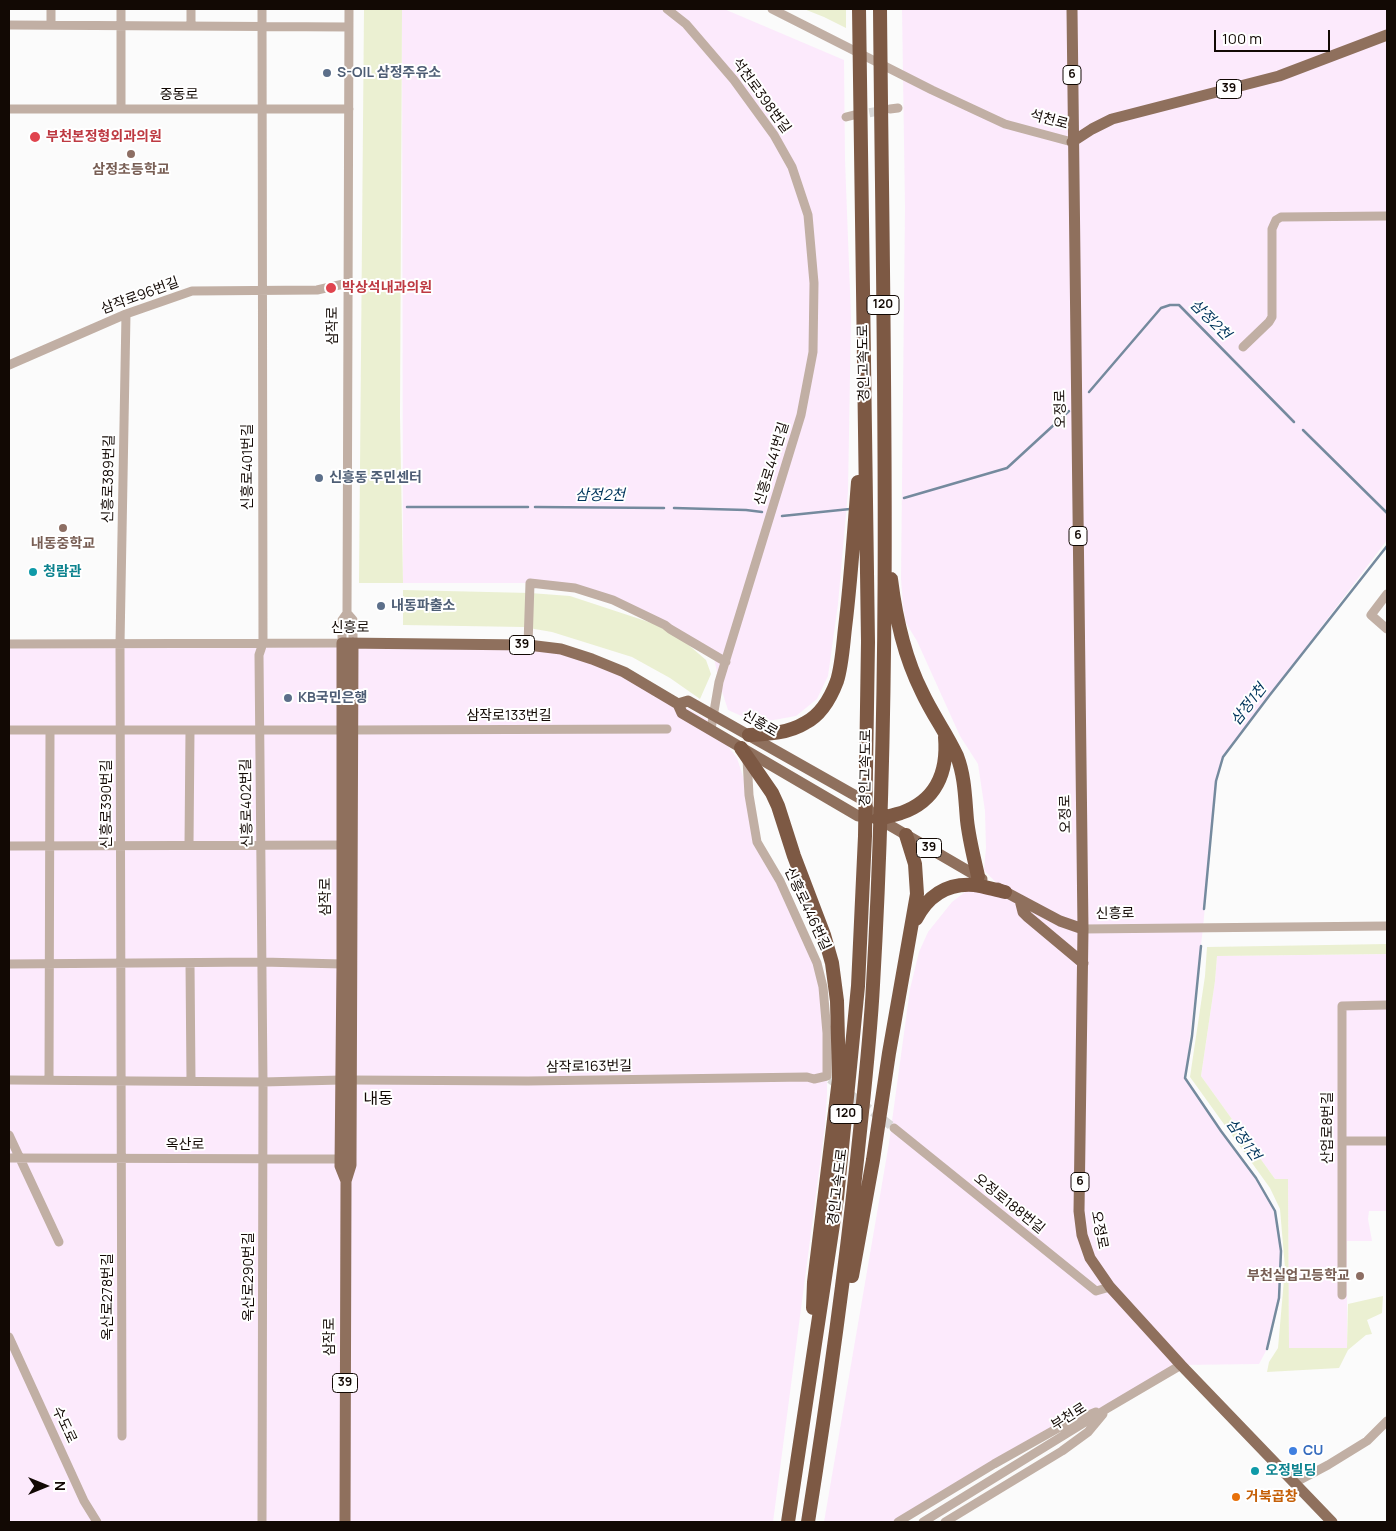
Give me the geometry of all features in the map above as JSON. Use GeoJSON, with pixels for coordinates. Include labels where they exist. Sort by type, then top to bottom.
{"type":"FeatureCollection","features":[{"type":"Feature","properties":{"kind":"highway","name":"경인고속도로"},"geometry":{"type":"LineString","coordinates":[[788,1522],[837,1198],[858,986],[865,836],[868,642],[859,9]]}},
{"type":"Feature","properties":{"kind":"highway","name":"경인고속도로"},"geometry":{"type":"LineString","coordinates":[[808,1522],[829,1389],[851,1212],[873,988],[882,796],[885,516],[880,9]]}},
{"type":"Feature","properties":{"kind":"highway"},"geometry":{"type":"LineString","coordinates":[[750,735],[786,730],[806,723],[824,706],[838,679],[851,581],[864,397]]}},
{"type":"Feature","properties":{"kind":"highway"},"geometry":{"type":"LineString","coordinates":[[885,516],[892,584],[901,641],[918,686],[944,730],[957,757],[963,777],[970,840],[978,876]]}},
{"type":"Feature","properties":{"kind":"highway"},"geometry":{"type":"LineString","coordinates":[[875,817],[902,813],[912,808],[932,792],[944,769],[946,750],[944,730]]}},
{"type":"Feature","properties":{"kind":"highway"},"geometry":{"type":"LineString","coordinates":[[744,753],[772,793],[778,806],[794,856],[824,935],[832,963],[837,1001],[839,1079],[814,1282],[809,1390]]}},
{"type":"Feature","properties":{"kind":"highway"},"geometry":{"type":"LineString","coordinates":[[829,1389],[865,1205],[889,1054],[913,926],[917,894],[916,880],[913,859],[906,835]]}},
{"type":"Feature","properties":{"kind":"highway"},"geometry":{"type":"LineString","coordinates":[[913,926],[921,910],[936,894],[954,886],[974,885],[1004,892]]}},
{"type":"Feature","properties":{"kind":"main road","name":"오정로"},"geometry":{"type":"LineString","coordinates":[[1072,9],[1072,142],[1083,929],[1079,1211],[1082,1236],[1090,1258],[1110,1287],[1181,1365],[1332,1522]]}},
{"type":"Feature","properties":{"kind":"main road","name":"석천로"},"geometry":{"type":"LineString","coordinates":[[1072,142],[1092,129],[1112,120],[1279,76],[1387,35]]}},
{"type":"Feature","properties":{"kind":"main road","name":"신흥로"},"geometry":{"type":"LineString","coordinates":[[347,643],[528,645],[561,649],[592,659],[624,672],[678,704],[682,713],[710,729],[744,753],[858,816],[875,817]]}},
{"type":"Feature","properties":{"kind":"main road","name":"삼작로"},"geometry":{"type":"LineString","coordinates":[[345,1522],[346,1181],[351,1165],[346,1159],[347,643]]}},
{"type":"Feature","properties":{"kind":"main road","name":"신흥로"},"geometry":{"type":"LineString","coordinates":[[678,704],[688,700],[863,800],[875,817],[1004,892],[1060,921],[1083,929]]}},
{"type":"Feature","properties":{"kind":"main road","name":"삼작로"},"geometry":{"type":"LineString","coordinates":[[346,845],[342,964],[346,1080]]}},
{"type":"Feature","properties":{"kind":"main road"},"geometry":{"type":"LineString","coordinates":[[1020,900],[1023,912],[1083,963]]}},
{"type":"Feature","properties":{"kind":"street"},"geometry":{"type":"LineString","coordinates":[[51,26],[52,9]]}},
{"type":"Feature","properties":{"kind":"street"},"geometry":{"type":"LineString","coordinates":[[120,9],[121,109]]}},
{"type":"Feature","properties":{"kind":"street"},"geometry":{"type":"LineString","coordinates":[[191,9],[191,26]]}},
{"type":"Feature","properties":{"kind":"street","name":"신흥로401번길"},"geometry":{"type":"LineString","coordinates":[[262,9],[263,643]]}},
{"type":"Feature","properties":{"kind":"street","name":"삼작로"},"geometry":{"type":"LineString","coordinates":[[347,643],[353,620],[348,613],[349,9]]}},
{"type":"Feature","properties":{"kind":"street","name":"석천로398번길"},"geometry":{"type":"LineString","coordinates":[[667,9],[686,24],[734,80],[774,135],[792,167],[808,215]]}},
{"type":"Feature","properties":{"kind":"street","name":"석천로"},"geometry":{"type":"LineString","coordinates":[[772,9],[932,90],[1005,124],[1072,142]]}},
{"type":"Feature","properties":{"kind":"street"},"geometry":{"type":"LineString","coordinates":[[9,25],[349,26]]}},
{"type":"Feature","properties":{"kind":"street","name":"중동로"},"geometry":{"type":"LineString","coordinates":[[9,110],[349,109]]}},
{"type":"Feature","properties":{"kind":"street","name":"신흥로441번길"},"geometry":{"type":"LineString","coordinates":[[710,729],[719,682],[800,420],[808,384],[813,352],[814,283],[808,215]]}},
{"type":"Feature","properties":{"kind":"street"},"geometry":{"type":"LineString","coordinates":[[1243,347],[1272,317],[1272,229],[1276,220],[1281,218],[1387,216]]}},
{"type":"Feature","properties":{"kind":"street","name":"삼작로96번길"},"geometry":{"type":"LineString","coordinates":[[9,365],[126,314],[192,291],[317,290],[348,282]]}},
{"type":"Feature","properties":{"kind":"street","name":"신흥로389번길"},"geometry":{"type":"LineString","coordinates":[[120,644],[126,314]]}},
{"type":"Feature","properties":{"kind":"street"},"geometry":{"type":"LineString","coordinates":[[528,645],[530,583],[575,588],[613,600],[665,625],[726,662]]}},
{"type":"Feature","properties":{"kind":"street"},"geometry":{"type":"LineString","coordinates":[[1387,594],[1371,615],[1387,629]]}},
{"type":"Feature","properties":{"kind":"street","name":"신흥로402번길"},"geometry":{"type":"LineString","coordinates":[[263,643],[259,655],[263,1082]]}},
{"type":"Feature","properties":{"kind":"street","name":"신흥로"},"geometry":{"type":"LineString","coordinates":[[9,644],[347,643]]}},
{"type":"Feature","properties":{"kind":"street","name":"신흥로390번길"},"geometry":{"type":"LineString","coordinates":[[120,644],[121,1080]]}},
{"type":"Feature","properties":{"kind":"street","name":"삼작로133번길"},"geometry":{"type":"LineString","coordinates":[[9,730],[668,729]]}},
{"type":"Feature","properties":{"kind":"street"},"geometry":{"type":"LineString","coordinates":[[49,1080],[50,730]]}},
{"type":"Feature","properties":{"kind":"street"},"geometry":{"type":"LineString","coordinates":[[189,845],[190,730]]}},
{"type":"Feature","properties":{"kind":"street","name":"신흥로446번길"},"geometry":{"type":"LineString","coordinates":[[744,753],[757,842],[783,887],[817,963],[823,987],[829,1077]]}},
{"type":"Feature","properties":{"kind":"street"},"geometry":{"type":"LineString","coordinates":[[9,846],[346,845]]}},
{"type":"Feature","properties":{"kind":"street","name":"신흥로"},"geometry":{"type":"LineString","coordinates":[[1083,929],[1387,926]]}},
{"type":"Feature","properties":{"kind":"street"},"geometry":{"type":"LineString","coordinates":[[9,964],[262,962],[342,964]]}},
{"type":"Feature","properties":{"kind":"street"},"geometry":{"type":"LineString","coordinates":[[190,963],[190,1081]]}},
{"type":"Feature","properties":{"kind":"street","name":"산업로8번길"},"geometry":{"type":"LineString","coordinates":[[1342,1295],[1342,1006],[1387,1006]]}},
{"type":"Feature","properties":{"kind":"street","name":"삼작로163번길"},"geometry":{"type":"LineString","coordinates":[[9,1080],[263,1082],[807,1077],[814,1079],[829,1077]]}},
{"type":"Feature","properties":{"kind":"street","name":"옥산로278번길"},"geometry":{"type":"LineString","coordinates":[[121,1080],[122,1436]]}},
{"type":"Feature","properties":{"kind":"street","name":"옥산로290번길"},"geometry":{"type":"LineString","coordinates":[[262,1522],[263,1082]]}},
{"type":"Feature","properties":{"kind":"street","name":"오정로188번길"},"geometry":{"type":"LineString","coordinates":[[894,1128],[1096,1291],[1110,1287]]}},
{"type":"Feature","properties":{"kind":"street"},"geometry":{"type":"LineString","coordinates":[[9,1135],[59,1242]]}},
{"type":"Feature","properties":{"kind":"street"},"geometry":{"type":"LineString","coordinates":[[1342,1141],[1387,1141]]}},
{"type":"Feature","properties":{"kind":"street","name":"옥산로"},"geometry":{"type":"LineString","coordinates":[[9,1158],[346,1159]]}},
{"type":"Feature","properties":{"kind":"street","name":"수도로"},"geometry":{"type":"LineString","coordinates":[[9,1337],[84,1501],[97,1522]]}},
{"type":"Feature","properties":{"kind":"street","name":"부천로"},"geometry":{"type":"LineString","coordinates":[[923,1522],[1181,1365]]}},
{"type":"Feature","properties":{"kind":"street"},"geometry":{"type":"LineString","coordinates":[[898,1522],[1058,1428],[1108,1408]]}},
{"type":"Feature","properties":{"kind":"street"},"geometry":{"type":"LineString","coordinates":[[945,1522],[1062,1451],[1088,1432],[1108,1408]]}},
{"type":"Feature","properties":{"kind":"street"},"geometry":{"type":"LineString","coordinates":[[1294,1483],[1328,1466],[1367,1441],[1387,1421]]}},
{"type":"Feature","properties":{"kind":"shaded area"},"geometry":{"type":"Polygon","coordinates":[[[402,9],[724,9],[844,60],[845,160],[851,317],[848,491],[838,604],[828,676],[817,699],[796,716],[757,723],[728,710],[714,658],[684,636],[587,590],[530,583],[403,583],[402,9]]]}},
{"type":"Feature","properties":{"kind":"shaded area"},"geometry":{"type":"Polygon","coordinates":[[[902,9],[1387,9],[1387,540],[1223,757],[1216,781],[1203,928],[1185,1078],[1256,1178],[1275,1211],[1281,1251],[1279,1298],[1267,1349],[1259,1364],[1181,1365],[1108,1408],[1058,1428],[898,1522],[824,1522],[889,1143],[910,989],[919,952],[928,932],[952,902],[974,885],[1004,891],[984,870],[986,848],[985,811],[978,764],[960,736],[917,641],[906,623],[903,606],[901,579],[905,208],[902,9]]]}},
{"type":"Feature","properties":{"kind":"shaded area"},"geometry":{"type":"Polygon","coordinates":[[[9,644],[528,645],[624,672],[708,720],[737,758],[749,795],[757,842],[817,963],[827,1076],[825,1126],[773,1522],[9,1522],[9,644]]]}},
{"type":"Feature","properties":{"kind":"shaded area"},"geometry":{"type":"Polygon","coordinates":[[[1387,954],[1387,1211],[1369,1211],[1368,1219],[1372,1241],[1347,1241],[1347,1348],[1289,1349],[1288,1180],[1275,1179],[1201,1076],[1217,956],[1387,954]]]}},
{"type":"Feature","properties":{"kind":"green space"},"geometry":{"type":"Polygon","coordinates":[[[364,9],[402,9],[400,416],[403,583],[359,583],[364,9]]]}},
{"type":"Feature","properties":{"kind":"green space"},"geometry":{"type":"Polygon","coordinates":[[[804,9],[846,9],[846,28],[824,17],[804,9]]]}},
{"type":"Feature","properties":{"kind":"green space"},"geometry":{"type":"Polygon","coordinates":[[[403,590],[530,593],[570,596],[670,629],[706,660],[711,674],[700,699],[670,678],[632,657],[552,632],[523,627],[403,625],[403,590]]]}},
{"type":"Feature","properties":{"kind":"green space"},"geometry":{"type":"Polygon","coordinates":[[[1387,944],[1387,954],[1217,956],[1201,1076],[1275,1179],[1288,1179],[1289,1348],[1347,1348],[1348,1304],[1383,1296],[1382,1313],[1367,1320],[1372,1334],[1366,1335],[1348,1350],[1339,1368],[1267,1372],[1269,1362],[1278,1348],[1285,1268],[1280,1209],[1270,1188],[1190,1077],[1205,976],[1207,947],[1387,944]]]}},
{"type":"Feature","properties":{"kind":"waterway","name":"삼정2천"},"geometry":{"type":"LineString","coordinates":[[1089,392],[1161,308],[1179,305],[1294,422]]}},
{"type":"Feature","properties":{"kind":"waterway","name":"삼정2천"},"geometry":{"type":"LineString","coordinates":[[904,498],[1007,468],[1069,411]]}},
{"type":"Feature","properties":{"kind":"waterway","name":"삼정2천"},"geometry":{"type":"LineString","coordinates":[[1303,430],[1387,513]]}},
{"type":"Feature","properties":{"kind":"waterway","name":"삼정2천"},"geometry":{"type":"LineString","coordinates":[[407,507],[528,507]]}},
{"type":"Feature","properties":{"kind":"waterway","name":"삼정2천"},"geometry":{"type":"LineString","coordinates":[[535,507],[664,508]]}},
{"type":"Feature","properties":{"kind":"waterway","name":"삼정2천"},"geometry":{"type":"LineString","coordinates":[[674,508],[762,512]]}},
{"type":"Feature","properties":{"kind":"waterway","name":"삼정2천"},"geometry":{"type":"LineString","coordinates":[[782,516],[850,509]]}},
{"type":"Feature","properties":{"kind":"waterway","name":"삼정1천"},"geometry":{"type":"LineString","coordinates":[[1204,909],[1216,781],[1223,757],[1387,546]]}},
{"type":"Feature","properties":{"kind":"waterway","name":"삼정1천"},"geometry":{"type":"LineString","coordinates":[[1201,946],[1192,1036],[1185,1078],[1256,1178],[1275,1211],[1281,1251],[1279,1298],[1267,1349]]}},
{"type":"Feature","properties":{"kind":"tunnel"},"geometry":{"type":"LineString","coordinates":[[856,115],[885,110]]}},
{"type":"Feature","properties":{"kind":"tunnel"},"geometry":{"type":"LineString","coordinates":[[830,1079],[894,1128]]}},
{"type":"Feature","properties":{"kind":"place","name":"S-OIL 삼정주유소"},"geometry":{"type":"Point","coordinates":[327,73]}},
{"type":"Feature","properties":{"kind":"place","name":"부천본정형외과의원"},"geometry":{"type":"Point","coordinates":[35,137]}},
{"type":"Feature","properties":{"kind":"place","name":"삼정초등학교"},"geometry":{"type":"Point","coordinates":[131,154]}},
{"type":"Feature","properties":{"kind":"place","name":"박상석내과의원"},"geometry":{"type":"Point","coordinates":[331,288]}},
{"type":"Feature","properties":{"kind":"place","name":"신흥동 주민센터"},"geometry":{"type":"Point","coordinates":[319,478]}},
{"type":"Feature","properties":{"kind":"place","name":"내동중학교"},"geometry":{"type":"Point","coordinates":[63,528]}},
{"type":"Feature","properties":{"kind":"place","name":"청람관"},"geometry":{"type":"Point","coordinates":[33,572]}},
{"type":"Feature","properties":{"kind":"place","name":"내동파출소"},"geometry":{"type":"Point","coordinates":[381,606]}},
{"type":"Feature","properties":{"kind":"place","name":"KB국민은행"},"geometry":{"type":"Point","coordinates":[288,698]}},
{"type":"Feature","properties":{"kind":"place","name":"부천실업고등학교"},"geometry":{"type":"Point","coordinates":[1360,1276]}},
{"type":"Feature","properties":{"kind":"place","name":"CU"},"geometry":{"type":"Point","coordinates":[1293,1451]}},
{"type":"Feature","properties":{"kind":"place","name":"오정빌딩"},"geometry":{"type":"Point","coordinates":[1255,1471]}},
{"type":"Feature","properties":{"kind":"place","name":"거북곱창"},"geometry":{"type":"Point","coordinates":[1236,1497]}},
{"type":"Feature","properties":{"kind":"district","name":"내동"},"geometry":{"type":"Point","coordinates":[378,1100]}}]}
